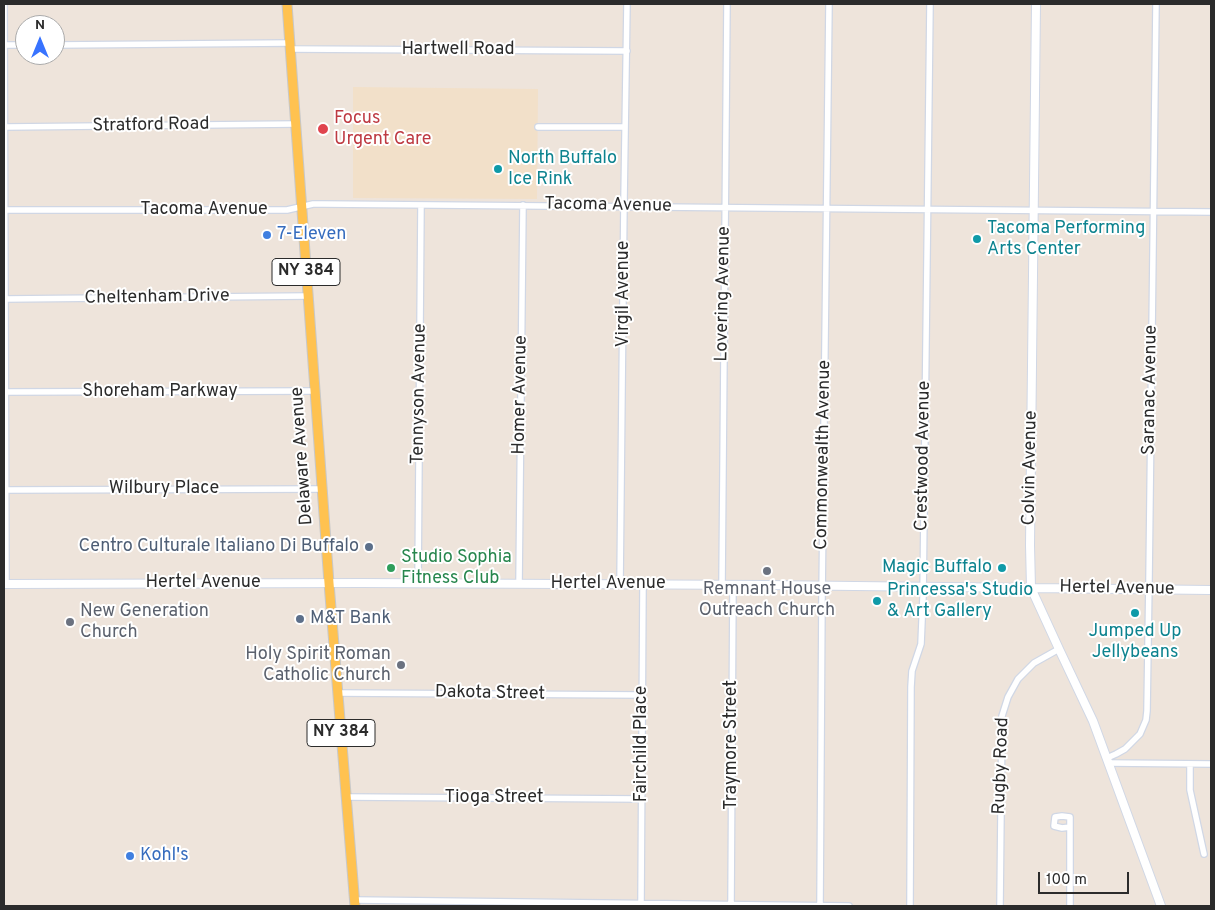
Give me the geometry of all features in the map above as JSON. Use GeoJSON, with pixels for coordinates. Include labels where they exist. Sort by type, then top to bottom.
{"type":"FeatureCollection","features":[{"type":"Feature","properties":{"kind":"main road","name":"Delaware Avenue"},"geometry":{"type":"LineString","coordinates":[[287,4],[328,583],[355,903]]}},
{"type":"Feature","properties":{"kind":"street"},"geometry":{"type":"LineString","coordinates":[[4,4],[6,127],[5,584]]}},
{"type":"Feature","properties":{"kind":"street","name":"Virgil Avenue"},"geometry":{"type":"LineString","coordinates":[[620,584],[627,4]]}},
{"type":"Feature","properties":{"kind":"street","name":"Lovering Avenue"},"geometry":{"type":"LineString","coordinates":[[722,585],[727,4]]}},
{"type":"Feature","properties":{"kind":"street","name":"Commonwealth Avenue"},"geometry":{"type":"LineString","coordinates":[[820,906],[828,4]]}},
{"type":"Feature","properties":{"kind":"street","name":"Crestwood Avenue"},"geometry":{"type":"LineString","coordinates":[[910,906],[911,687],[912,672],[921,644],[923,586],[930,4]]}},
{"type":"Feature","properties":{"kind":"street","name":"Colvin Avenue"},"geometry":{"type":"LineString","coordinates":[[1036,4],[1031,588],[1093,721],[1161,906]]}},
{"type":"Feature","properties":{"kind":"street","name":"Saranac Avenue"},"geometry":{"type":"LineString","coordinates":[[1108,760],[1133,742],[1140,734],[1146,720],[1156,4]]}},
{"type":"Feature","properties":{"kind":"street","name":"Hartwell Road"},"geometry":{"type":"LineString","coordinates":[[65,45],[627,51]]}},
{"type":"Feature","properties":{"kind":"street","name":"Stratford Road"},"geometry":{"type":"LineString","coordinates":[[6,127],[296,124]]}},
{"type":"Feature","properties":{"kind":"street"},"geometry":{"type":"LineString","coordinates":[[538,127],[625,127]]}},
{"type":"Feature","properties":{"kind":"street","name":"Tacoma Avenue"},"geometry":{"type":"LineString","coordinates":[[6,210],[287,210],[313,204],[1211,212]]}},
{"type":"Feature","properties":{"kind":"street","name":"Tennyson Avenue"},"geometry":{"type":"LineString","coordinates":[[418,583],[421,205]]}},
{"type":"Feature","properties":{"kind":"street","name":"Homer Avenue"},"geometry":{"type":"LineString","coordinates":[[519,584],[523,205]]}},
{"type":"Feature","properties":{"kind":"street","name":"Cheltenham Drive"},"geometry":{"type":"LineString","coordinates":[[5,299],[308,296]]}},
{"type":"Feature","properties":{"kind":"street","name":"Shoreham Parkway"},"geometry":{"type":"LineString","coordinates":[[5,392],[315,391]]}},
{"type":"Feature","properties":{"kind":"street","name":"Wilbury Place"},"geometry":{"type":"LineString","coordinates":[[6,490],[322,489]]}},
{"type":"Feature","properties":{"kind":"street","name":"Hertel Avenue"},"geometry":{"type":"LineString","coordinates":[[5,584],[643,584],[1211,590]]}},
{"type":"Feature","properties":{"kind":"street","name":"Fairchild Place"},"geometry":{"type":"LineString","coordinates":[[641,903],[643,584]]}},
{"type":"Feature","properties":{"kind":"street","name":"Traymore Street"},"geometry":{"type":"LineString","coordinates":[[731,904],[733,585]]}},
{"type":"Feature","properties":{"kind":"street","name":"Rugby Road"},"geometry":{"type":"LineString","coordinates":[[1000,906],[1002,716],[1008,697],[1018,679],[1034,663],[1058,649]]}},
{"type":"Feature","properties":{"kind":"street","name":"Dakota Street"},"geometry":{"type":"LineString","coordinates":[[338,693],[642,695]]}},
{"type":"Feature","properties":{"kind":"street"},"geometry":{"type":"LineString","coordinates":[[1108,760],[1211,764]]}},
{"type":"Feature","properties":{"kind":"street"},"geometry":{"type":"LineString","coordinates":[[1190,764],[1190,790],[1204,854]]}},
{"type":"Feature","properties":{"kind":"street","name":"Tioga Street"},"geometry":{"type":"LineString","coordinates":[[346,797],[642,799]]}},
{"type":"Feature","properties":{"kind":"street"},"geometry":{"type":"LineString","coordinates":[[1070,827],[1070,906]]}},
{"type":"Feature","properties":{"kind":"street"},"geometry":{"type":"LineString","coordinates":[[355,903],[641,903],[849,906]]}},
{"type":"Feature","properties":{"kind":"shaded area"},"geometry":{"type":"Polygon","coordinates":[[[353,87],[538,89],[537,199],[353,198],[353,87]]]}},
{"type":"Feature","properties":{"kind":"place","name":"Focus Urgent Care"},"geometry":{"type":"Point","coordinates":[323,129]}},
{"type":"Feature","properties":{"kind":"place","name":"North Buffalo Ice Rink"},"geometry":{"type":"Point","coordinates":[498,169]}},
{"type":"Feature","properties":{"kind":"place","name":"7-Eleven"},"geometry":{"type":"Point","coordinates":[267,235]}},
{"type":"Feature","properties":{"kind":"place","name":"Tacoma Performing Arts Center"},"geometry":{"type":"Point","coordinates":[977,239]}},
{"type":"Feature","properties":{"kind":"place","name":"Centro Culturale Italiano Di Buffalo"},"geometry":{"type":"Point","coordinates":[369,547]}},
{"type":"Feature","properties":{"kind":"place","name":"Studio Sophia Fitness Club"},"geometry":{"type":"Point","coordinates":[391,568]}},
{"type":"Feature","properties":{"kind":"place","name":"Magic Buffalo"},"geometry":{"type":"Point","coordinates":[1002,568]}},
{"type":"Feature","properties":{"kind":"place","name":"Remnant House Outreach Church"},"geometry":{"type":"Point","coordinates":[767,571]}},
{"type":"Feature","properties":{"kind":"place","name":"Princessa's Studio & Art Gallery"},"geometry":{"type":"Point","coordinates":[877,601]}},
{"type":"Feature","properties":{"kind":"place","name":"Jumped Up Jellybeans"},"geometry":{"type":"Point","coordinates":[1135,613]}},
{"type":"Feature","properties":{"kind":"place","name":"M&T Bank"},"geometry":{"type":"Point","coordinates":[300,619]}},
{"type":"Feature","properties":{"kind":"place","name":"New Generation Church"},"geometry":{"type":"Point","coordinates":[70,622]}},
{"type":"Feature","properties":{"kind":"place","name":"Holy Spirit Roman Catholic Church"},"geometry":{"type":"Point","coordinates":[401,665]}},
{"type":"Feature","properties":{"kind":"place","name":"Kohl's"},"geometry":{"type":"Point","coordinates":[130,856]}}]}
